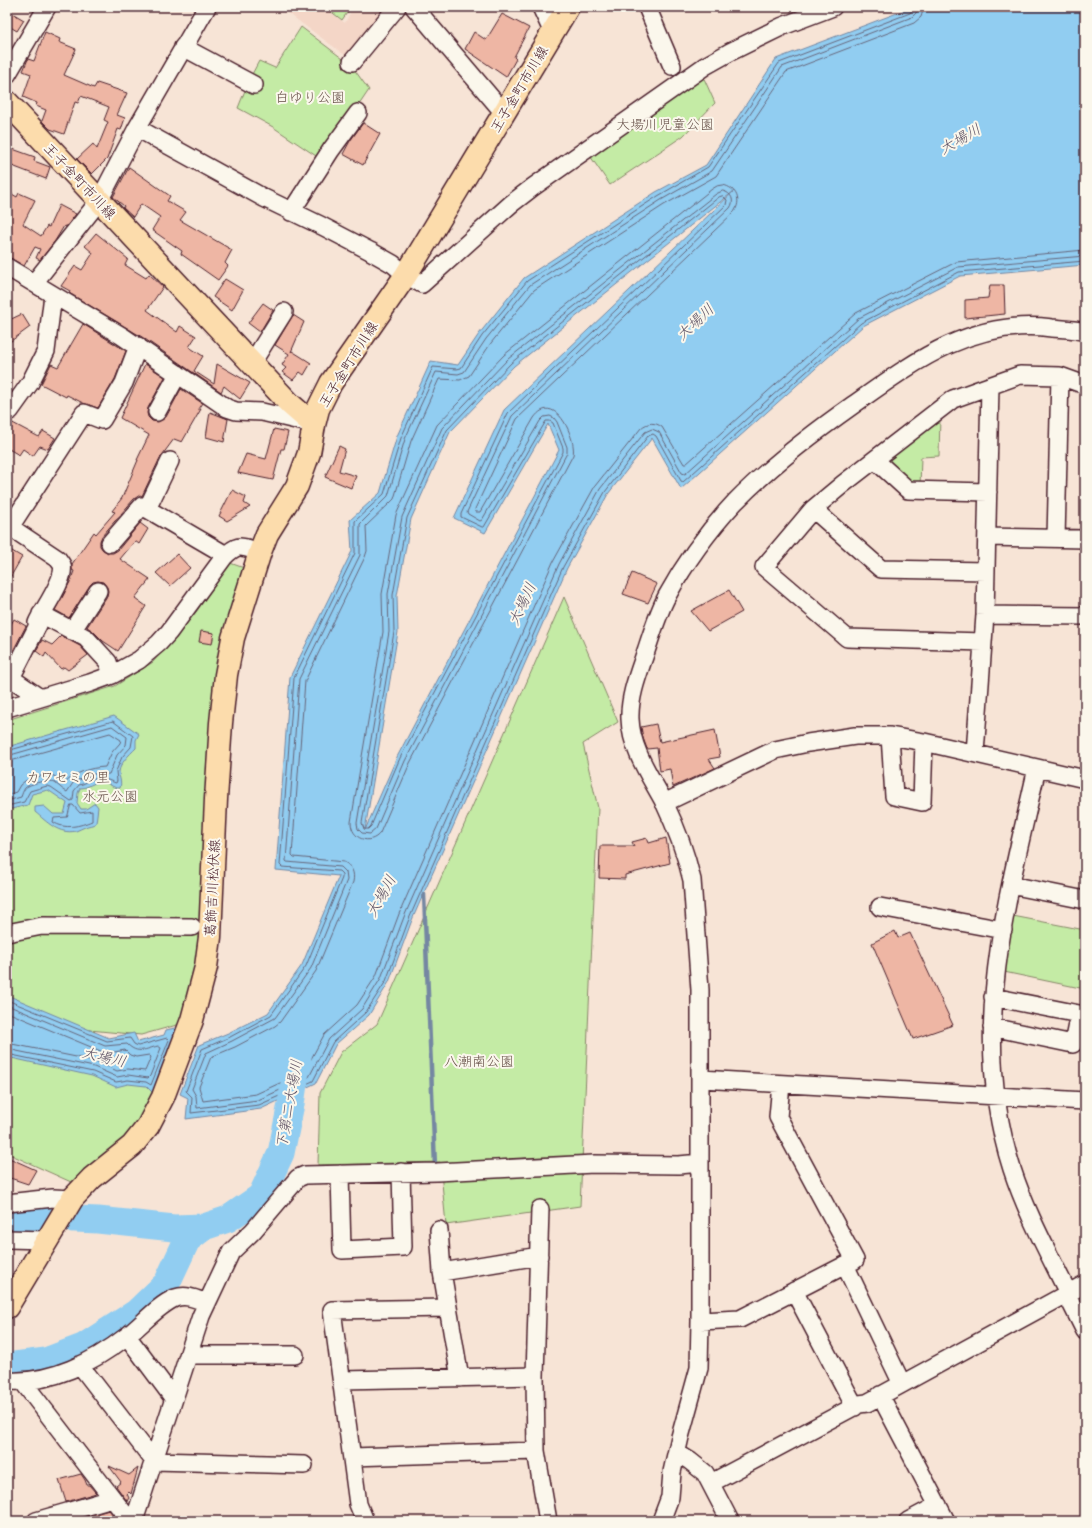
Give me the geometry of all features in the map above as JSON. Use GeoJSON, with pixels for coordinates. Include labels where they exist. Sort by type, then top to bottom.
{"type":"FeatureCollection","features":[{"type":"Feature","properties":{"kind":"main road","name":"王子金町市川線"},"geometry":{"type":"LineString","coordinates":[[7,102],[290,404],[314,425],[318,409],[332,383],[406,275],[568,7]]}},
{"type":"Feature","properties":{"kind":"main road","name":"葛飾吉川松伏線"},"geometry":{"type":"LineString","coordinates":[[7,1307],[68,1205],[92,1178],[132,1146],[148,1126],[163,1097],[192,1020],[206,967],[210,936],[217,776],[226,675],[233,638],[267,534],[297,486],[309,453],[314,425]]}},
{"type":"Feature","properties":{"kind":"street"},"geometry":{"type":"LineString","coordinates":[[7,75],[47,7]]}},
{"type":"Feature","properties":{"kind":"street"},"geometry":{"type":"LineString","coordinates":[[34,283],[99,201],[137,128],[207,7]]}},
{"type":"Feature","properties":{"kind":"street"},"geometry":{"type":"LineString","coordinates":[[352,62],[397,7]]}},
{"type":"Feature","properties":{"kind":"street"},"geometry":{"type":"LineString","coordinates":[[414,7],[504,113]]}},
{"type":"Feature","properties":{"kind":"street"},"geometry":{"type":"LineString","coordinates":[[541,7],[553,33]]}},
{"type":"Feature","properties":{"kind":"street"},"geometry":{"type":"LineString","coordinates":[[647,7],[672,66]]}},
{"type":"Feature","properties":{"kind":"street"},"geometry":{"type":"LineString","coordinates":[[137,128],[264,198],[370,251],[393,264],[406,275],[422,284],[511,204],[533,187],[705,66],[783,26],[833,7]]}},
{"type":"Feature","properties":{"kind":"street"},"geometry":{"type":"LineString","coordinates":[[182,48],[254,85]]}},
{"type":"Feature","properties":{"kind":"street"},"geometry":{"type":"LineString","coordinates":[[292,212],[331,150],[358,113]]}},
{"type":"Feature","properties":{"kind":"street"},"geometry":{"type":"LineString","coordinates":[[7,267],[138,346],[227,408],[236,411],[262,412],[314,425]]}},
{"type":"Feature","properties":{"kind":"street"},"geometry":{"type":"LineString","coordinates":[[10,411],[30,383],[46,351],[53,295]]}},
{"type":"Feature","properties":{"kind":"street"},"geometry":{"type":"LineString","coordinates":[[252,363],[284,312]]}},
{"type":"Feature","properties":{"kind":"street"},"geometry":{"type":"LineString","coordinates":[[661,1521],[670,1497],[672,1472],[699,1368],[701,1079],[700,990],[692,880],[682,846],[664,803],[634,745],[630,719],[637,678],[666,598],[707,536],[734,503],[765,474],[820,428],[922,358],[954,342],[993,329],[1016,327],[1041,326],[1085,332]]}},
{"type":"Feature","properties":{"kind":"street"},"geometry":{"type":"LineString","coordinates":[[40,698],[9,677],[38,625],[39,619],[60,580],[62,566],[58,559],[8,526],[84,412],[102,420],[124,383],[138,346]]}},
{"type":"Feature","properties":{"kind":"street"},"geometry":{"type":"LineString","coordinates":[[157,412],[178,374]]}},
{"type":"Feature","properties":{"kind":"street"},"geometry":{"type":"LineString","coordinates":[[983,642],[847,638],[764,567],[813,508],[953,399],[1020,375],[1060,376],[1085,385]]}},
{"type":"Feature","properties":{"kind":"street"},"geometry":{"type":"LineString","coordinates":[[1056,538],[1060,376]]}},
{"type":"Feature","properties":{"kind":"street"},"geometry":{"type":"LineString","coordinates":[[975,753],[985,615],[990,386]]}},
{"type":"Feature","properties":{"kind":"street"},"geometry":{"type":"LineString","coordinates":[[875,460],[908,490],[988,492]]}},
{"type":"Feature","properties":{"kind":"street"},"geometry":{"type":"LineString","coordinates":[[146,509],[170,461]]}},
{"type":"Feature","properties":{"kind":"street"},"geometry":{"type":"LineString","coordinates":[[110,543],[142,506],[226,555]]}},
{"type":"Feature","properties":{"kind":"street"},"geometry":{"type":"LineString","coordinates":[[813,508],[881,569],[986,570]]}},
{"type":"Feature","properties":{"kind":"street"},"geometry":{"type":"LineString","coordinates":[[987,537],[1085,539]]}},
{"type":"Feature","properties":{"kind":"street"},"geometry":{"type":"LineString","coordinates":[[7,708],[112,675],[139,660],[159,643],[231,549],[240,546],[260,552]]}},
{"type":"Feature","properties":{"kind":"street"},"geometry":{"type":"LineString","coordinates":[[72,631],[98,591]]}},
{"type":"Feature","properties":{"kind":"street"},"geometry":{"type":"LineString","coordinates":[[985,615],[1085,616]]}},
{"type":"Feature","properties":{"kind":"street"},"geometry":{"type":"LineString","coordinates":[[39,619],[72,631],[86,638],[108,662],[112,675]]}},
{"type":"Feature","properties":{"kind":"street"},"geometry":{"type":"LineString","coordinates":[[664,803],[776,750],[835,738],[855,736],[890,736],[924,742],[1085,779]]}},
{"type":"Feature","properties":{"kind":"street"},"geometry":{"type":"LineString","coordinates":[[890,736],[894,796],[922,802],[924,742]]}},
{"type":"Feature","properties":{"kind":"street"},"geometry":{"type":"LineString","coordinates":[[1037,768],[1011,885],[998,953],[993,997],[992,1070],[995,1095],[1004,1138],[1024,1204],[1085,1331]]}},
{"type":"Feature","properties":{"kind":"street"},"geometry":{"type":"LineString","coordinates":[[1011,885],[1085,900]]}},
{"type":"Feature","properties":{"kind":"street"},"geometry":{"type":"LineString","coordinates":[[880,907],[1003,930]]}},
{"type":"Feature","properties":{"kind":"street"},"geometry":{"type":"LineString","coordinates":[[7,933],[42,926],[192,927]]}},
{"type":"Feature","properties":{"kind":"street"},"geometry":{"type":"LineString","coordinates":[[992,1027],[1073,1044],[1079,1014],[993,997]]}},
{"type":"Feature","properties":{"kind":"street"},"geometry":{"type":"LineString","coordinates":[[701,1079],[995,1095],[1085,1102]]}},
{"type":"Feature","properties":{"kind":"street"},"geometry":{"type":"LineString","coordinates":[[700,1322],[740,1320],[855,1260],[778,1117],[781,1084]]}},
{"type":"Feature","properties":{"kind":"street"},"geometry":{"type":"LineString","coordinates":[[134,1521],[201,1316],[231,1252],[253,1231],[298,1178],[305,1175],[594,1164],[679,1165],[700,1163]]}},
{"type":"Feature","properties":{"kind":"street"},"geometry":{"type":"LineString","coordinates":[[340,1174],[342,1250],[403,1247],[401,1172]]}},
{"type":"Feature","properties":{"kind":"street"},"geometry":{"type":"LineString","coordinates":[[7,1204],[53,1198],[68,1205]]}},
{"type":"Feature","properties":{"kind":"street"},"geometry":{"type":"LineString","coordinates":[[540,1209],[535,1376],[536,1451],[548,1521]]}},
{"type":"Feature","properties":{"kind":"street"},"geometry":{"type":"LineString","coordinates":[[439,1230],[442,1272],[460,1378]]}},
{"type":"Feature","properties":{"kind":"street"},"geometry":{"type":"LineString","coordinates":[[7,1239],[47,1239]]}},
{"type":"Feature","properties":{"kind":"street"},"geometry":{"type":"LineString","coordinates":[[442,1272],[539,1256]]}},
{"type":"Feature","properties":{"kind":"street"},"geometry":{"type":"LineString","coordinates":[[844,1265],[902,1384]]}},
{"type":"Feature","properties":{"kind":"street"},"geometry":{"type":"LineString","coordinates":[[711,1483],[855,1407],[902,1384],[1085,1284]]}},
{"type":"Feature","properties":{"kind":"street"},"geometry":{"type":"LineString","coordinates":[[794,1291],[855,1407]]}},
{"type":"Feature","properties":{"kind":"street"},"geometry":{"type":"LineString","coordinates":[[130,1521],[15,1382],[50,1376],[80,1365],[102,1354],[127,1336],[161,1307],[176,1298],[188,1296],[207,1303]]}},
{"type":"Feature","properties":{"kind":"street"},"geometry":{"type":"LineString","coordinates":[[365,1521],[358,1504],[332,1310],[448,1308]]}},
{"type":"Feature","properties":{"kind":"street"},"geometry":{"type":"LineString","coordinates":[[127,1336],[174,1399]]}},
{"type":"Feature","properties":{"kind":"street"},"geometry":{"type":"LineString","coordinates":[[189,1355],[294,1355]]}},
{"type":"Feature","properties":{"kind":"street"},"geometry":{"type":"LineString","coordinates":[[80,1365],[154,1461]]}},
{"type":"Feature","properties":{"kind":"street"},"geometry":{"type":"LineString","coordinates":[[342,1380],[535,1376]]}},
{"type":"Feature","properties":{"kind":"street"},"geometry":{"type":"LineString","coordinates":[[880,1395],[946,1521]]}},
{"type":"Feature","properties":{"kind":"street"},"geometry":{"type":"LineString","coordinates":[[352,1457],[536,1451]]}},
{"type":"Feature","properties":{"kind":"street"},"geometry":{"type":"LineString","coordinates":[[677,1453],[705,1473],[730,1521]]}},
{"type":"Feature","properties":{"kind":"street"},"geometry":{"type":"LineString","coordinates":[[154,1461],[304,1465]]}},
{"type":"Feature","properties":{"kind":"street"},"geometry":{"type":"LineString","coordinates":[[36,1521],[112,1499]]}},
{"type":"Feature","properties":{"kind":"street"},"geometry":{"type":"LineString","coordinates":[[908,1521],[938,1505]]}},
{"type":"Feature","properties":{"kind":"shaded area"},"geometry":{"type":"Polygon","coordinates":[[[288,7],[323,7],[345,23],[353,7],[389,7],[349,58],[285,11],[288,7]]]}},
{"type":"Feature","properties":{"kind":"green space"},"geometry":{"type":"Polygon","coordinates":[[[325,7],[351,7],[342,20],[325,7]]]}},
{"type":"Feature","properties":{"kind":"green space","name":"白ゆり公園"},"geometry":{"type":"Polygon","coordinates":[[[301,27],[351,65],[369,90],[322,160],[273,127],[238,108],[250,78],[259,61],[275,68],[301,27]]]}},
{"type":"Feature","properties":{"kind":"green space","name":"大場川児童公園"},"geometry":{"type":"Polygon","coordinates":[[[702,74],[715,103],[683,136],[610,185],[588,153],[702,74]]]}},
{"type":"Feature","properties":{"kind":"green space"},"geometry":{"type":"Polygon","coordinates":[[[940,417],[939,456],[921,457],[920,487],[912,487],[889,464],[890,456],[940,417]]]}},
{"type":"Feature","properties":{"kind":"green space","name":"水元公園"},"geometry":{"type":"Polygon","coordinates":[[[230,563],[247,569],[204,950],[184,1023],[141,1035],[7,1022],[7,720],[115,686],[153,662],[196,612],[230,563]]]}},
{"type":"Feature","properties":{"kind":"green space","name":"八潮南公園"},"geometry":{"type":"Polygon","coordinates":[[[564,597],[618,722],[583,744],[598,808],[580,1206],[446,1225],[440,1162],[318,1165],[320,1093],[341,1052],[377,1024],[564,597]]]}},
{"type":"Feature","properties":{"kind":"green space"},"geometry":{"type":"Polygon","coordinates":[[[1013,916],[1085,930],[1085,989],[1004,972],[1013,916]]]}},
{"type":"Feature","properties":{"kind":"green space"},"geometry":{"type":"Polygon","coordinates":[[[7,1051],[174,1053],[154,1109],[87,1175],[71,1182],[7,1153],[7,1051]]]}},
{"type":"Feature","properties":{"kind":"water","name":"大場川"},"geometry":{"type":"Polygon","coordinates":[[[913,7],[1085,7],[1085,265],[960,276],[863,326],[681,489],[652,438],[608,494],[567,568],[412,920],[389,982],[369,1015],[336,1044],[316,1083],[261,1109],[186,1119],[188,1098],[180,1094],[199,1045],[228,1033],[268,1013],[302,965],[339,876],[276,870],[290,677],[352,551],[350,520],[380,493],[397,436],[431,361],[458,365],[479,334],[524,278],[656,192],[706,165],[776,59],[913,7]],[[734,191],[514,366],[450,432],[411,519],[397,596],[398,632],[365,830],[397,757],[559,450],[548,424],[485,533],[454,518],[504,410],[734,191]]]}},
{"type":"Feature","properties":{"kind":"water"},"geometry":{"type":"Polygon","coordinates":[[[114,716],[139,734],[136,740],[136,748],[121,765],[119,772],[121,784],[120,788],[102,782],[80,788],[77,803],[81,809],[86,809],[95,803],[98,807],[96,823],[70,832],[54,827],[35,812],[35,807],[44,806],[53,814],[64,814],[67,803],[48,790],[32,794],[28,805],[7,810],[7,747],[114,716]]]}},
{"type":"Feature","properties":{"kind":"water","name":"大場川"},"geometry":{"type":"Polygon","coordinates":[[[7,995],[109,1038],[134,1033],[138,1042],[164,1035],[166,1030],[179,1027],[153,1093],[146,1086],[128,1084],[116,1087],[92,1076],[7,1057],[7,995]]]}},
{"type":"Feature","properties":{"kind":"building"},"geometry":{"type":"Polygon","coordinates":[[[7,10],[24,20],[17,31],[7,25],[7,10]]]}},
{"type":"Feature","properties":{"kind":"building"},"geometry":{"type":"Polygon","coordinates":[[[502,14],[529,28],[514,57],[516,59],[506,77],[465,49],[474,32],[486,40],[502,14]]]}},
{"type":"Feature","properties":{"kind":"building"},"geometry":{"type":"Polygon","coordinates":[[[45,32],[60,39],[59,42],[76,49],[64,75],[94,88],[97,83],[127,93],[117,115],[125,118],[121,130],[118,129],[107,159],[92,174],[77,159],[93,144],[97,149],[108,122],[104,120],[109,107],[81,96],[78,103],[75,102],[64,134],[50,129],[42,121],[46,110],[36,106],[37,103],[23,97],[31,74],[23,71],[28,59],[34,61],[45,32]]]}},
{"type":"Feature","properties":{"kind":"building"},"geometry":{"type":"Polygon","coordinates":[[[363,123],[380,134],[363,165],[343,154],[363,123]]]}},
{"type":"Feature","properties":{"kind":"building"},"geometry":{"type":"Polygon","coordinates":[[[7,147],[35,157],[34,161],[50,167],[46,179],[7,164],[7,147]]]}},
{"type":"Feature","properties":{"kind":"building"},"geometry":{"type":"Polygon","coordinates":[[[129,167],[170,196],[167,201],[186,212],[180,220],[232,250],[225,263],[228,266],[218,280],[181,254],[182,251],[152,230],[160,217],[141,204],[133,217],[123,208],[124,206],[113,197],[129,167]]]}},
{"type":"Feature","properties":{"kind":"building"},"geometry":{"type":"Polygon","coordinates":[[[7,191],[17,197],[19,193],[35,200],[23,224],[41,236],[47,226],[49,227],[59,205],[76,214],[66,227],[64,226],[55,241],[40,260],[36,258],[40,249],[35,247],[24,266],[7,256],[7,191]]]}},
{"type":"Feature","properties":{"kind":"building"},"geometry":{"type":"Polygon","coordinates":[[[96,233],[128,259],[125,265],[146,278],[149,274],[163,287],[147,310],[177,332],[180,326],[196,336],[189,347],[203,356],[194,371],[214,384],[217,364],[250,383],[240,399],[224,386],[221,392],[142,337],[69,293],[70,291],[61,286],[75,266],[82,270],[93,253],[85,246],[96,233]]]}},
{"type":"Feature","properties":{"kind":"building"},"geometry":{"type":"Polygon","coordinates":[[[225,279],[243,290],[232,310],[213,297],[225,279]]]}},
{"type":"Feature","properties":{"kind":"building"},"geometry":{"type":"Polygon","coordinates":[[[990,285],[1004,285],[1005,314],[965,318],[965,300],[988,298],[990,285]]]}},
{"type":"Feature","properties":{"kind":"building"},"geometry":{"type":"Polygon","coordinates":[[[263,303],[273,310],[260,332],[248,323],[263,303]]]}},
{"type":"Feature","properties":{"kind":"building"},"geometry":{"type":"Polygon","coordinates":[[[22,314],[30,327],[7,344],[7,321],[22,314]]]}},
{"type":"Feature","properties":{"kind":"building"},"geometry":{"type":"Polygon","coordinates":[[[293,315],[304,322],[291,352],[292,351],[311,363],[304,375],[300,372],[293,380],[282,372],[286,368],[282,365],[289,354],[275,345],[293,315]]]}},
{"type":"Feature","properties":{"kind":"building"},"geometry":{"type":"Polygon","coordinates":[[[83,324],[126,351],[115,379],[98,408],[67,395],[66,397],[41,384],[51,364],[58,367],[83,324]]]}},
{"type":"Feature","properties":{"kind":"building"},"geometry":{"type":"Polygon","coordinates":[[[145,364],[165,377],[148,408],[148,417],[152,421],[158,422],[166,417],[181,389],[202,403],[198,409],[201,409],[182,442],[174,439],[160,458],[142,496],[140,495],[134,499],[102,536],[100,541],[100,546],[103,550],[108,553],[113,553],[118,550],[140,523],[148,529],[139,544],[135,541],[120,559],[150,579],[135,598],[146,606],[118,651],[103,641],[87,627],[107,596],[107,587],[103,582],[93,582],[90,585],[69,618],[55,610],[70,582],[74,571],[72,570],[72,564],[94,532],[96,534],[115,512],[112,511],[122,498],[149,435],[120,418],[145,364]]]}},
{"type":"Feature","properties":{"kind":"building"},"geometry":{"type":"Polygon","coordinates":[[[210,412],[228,419],[224,442],[206,437],[210,412]]]}},
{"type":"Feature","properties":{"kind":"building"},"geometry":{"type":"Polygon","coordinates":[[[7,420],[39,437],[43,431],[55,438],[48,449],[40,446],[33,456],[23,449],[19,455],[7,448],[7,420]]]}},
{"type":"Feature","properties":{"kind":"building"},"geometry":{"type":"Polygon","coordinates":[[[274,429],[288,432],[284,449],[281,449],[273,480],[238,473],[246,454],[266,459],[274,429]]]}},
{"type":"Feature","properties":{"kind":"building"},"geometry":{"type":"Polygon","coordinates":[[[339,446],[345,449],[339,471],[356,476],[351,488],[325,477],[339,446]]]}},
{"type":"Feature","properties":{"kind":"building"},"geometry":{"type":"Polygon","coordinates":[[[232,490],[246,497],[244,503],[250,507],[227,521],[219,516],[232,490]]]}},
{"type":"Feature","properties":{"kind":"building"},"geometry":{"type":"Polygon","coordinates":[[[7,548],[22,557],[7,583],[7,548]]]}},
{"type":"Feature","properties":{"kind":"building"},"geometry":{"type":"Polygon","coordinates":[[[177,554],[190,568],[170,586],[156,573],[177,554]]]}},
{"type":"Feature","properties":{"kind":"building"},"geometry":{"type":"Polygon","coordinates":[[[632,573],[657,584],[648,603],[623,594],[632,573]]]}},
{"type":"Feature","properties":{"kind":"building"},"geometry":{"type":"Polygon","coordinates":[[[729,590],[742,612],[708,631],[691,611],[729,590]]]}},
{"type":"Feature","properties":{"kind":"building"},"geometry":{"type":"Polygon","coordinates":[[[14,619],[26,626],[13,651],[7,648],[7,631],[14,619]]]}},
{"type":"Feature","properties":{"kind":"building"},"geometry":{"type":"Polygon","coordinates":[[[201,631],[214,633],[212,644],[199,642],[201,631]]]}},
{"type":"Feature","properties":{"kind":"building"},"geometry":{"type":"Polygon","coordinates":[[[61,636],[80,646],[88,655],[68,670],[64,667],[61,669],[46,653],[44,657],[36,651],[42,640],[52,645],[61,636]]]}},
{"type":"Feature","properties":{"kind":"building"},"geometry":{"type":"Polygon","coordinates":[[[656,724],[660,742],[715,730],[720,757],[709,759],[715,768],[673,787],[670,769],[660,771],[657,748],[647,749],[643,738],[641,727],[656,724]]]}},
{"type":"Feature","properties":{"kind":"building"},"geometry":{"type":"Polygon","coordinates":[[[647,838],[649,843],[666,838],[670,863],[625,875],[625,879],[599,878],[600,846],[634,846],[632,842],[647,838]]]}},
{"type":"Feature","properties":{"kind":"building"},"geometry":{"type":"Polygon","coordinates":[[[895,931],[898,938],[910,933],[953,1025],[913,1039],[872,943],[895,931]]]}},
{"type":"Feature","properties":{"kind":"building"},"geometry":{"type":"Polygon","coordinates":[[[7,1157],[36,1170],[28,1184],[7,1177],[7,1157]]]}},
{"type":"Feature","properties":{"kind":"building"},"geometry":{"type":"Polygon","coordinates":[[[109,1466],[129,1475],[138,1468],[131,1494],[129,1492],[127,1494],[129,1498],[127,1501],[116,1486],[121,1482],[109,1466]]]}},
{"type":"Feature","properties":{"kind":"building"},"geometry":{"type":"Polygon","coordinates":[[[81,1474],[87,1485],[89,1485],[96,1493],[66,1502],[59,1480],[81,1474]]]}},
{"type":"Feature","properties":{"kind":"building"},"geometry":{"type":"Polygon","coordinates":[[[109,1510],[114,1516],[108,1521],[72,1521],[109,1510]]]}},
{"type":"Feature","properties":{"kind":"waterway"},"geometry":{"type":"LineString","coordinates":[[424,894],[435,1166]]}},
{"type":"Feature","properties":{"kind":"waterway","name":"下第二大場川"},"geometry":{"type":"LineString","coordinates":[[7,1220],[29,1217],[98,1220],[174,1228],[204,1227],[228,1219],[261,1196],[281,1153],[291,1104],[298,1057]]}},
{"type":"Feature","properties":{"kind":"waterway","name":"下第二大場川"},"geometry":{"type":"LineString","coordinates":[[7,1366],[46,1361],[83,1347],[137,1312],[167,1283],[187,1240],[204,1227]]}},
{"type":"Feature","properties":{"kind":"park label","name":"カワセミの里"},"geometry":{"type":"Point","coordinates":[68,777]}}]}
